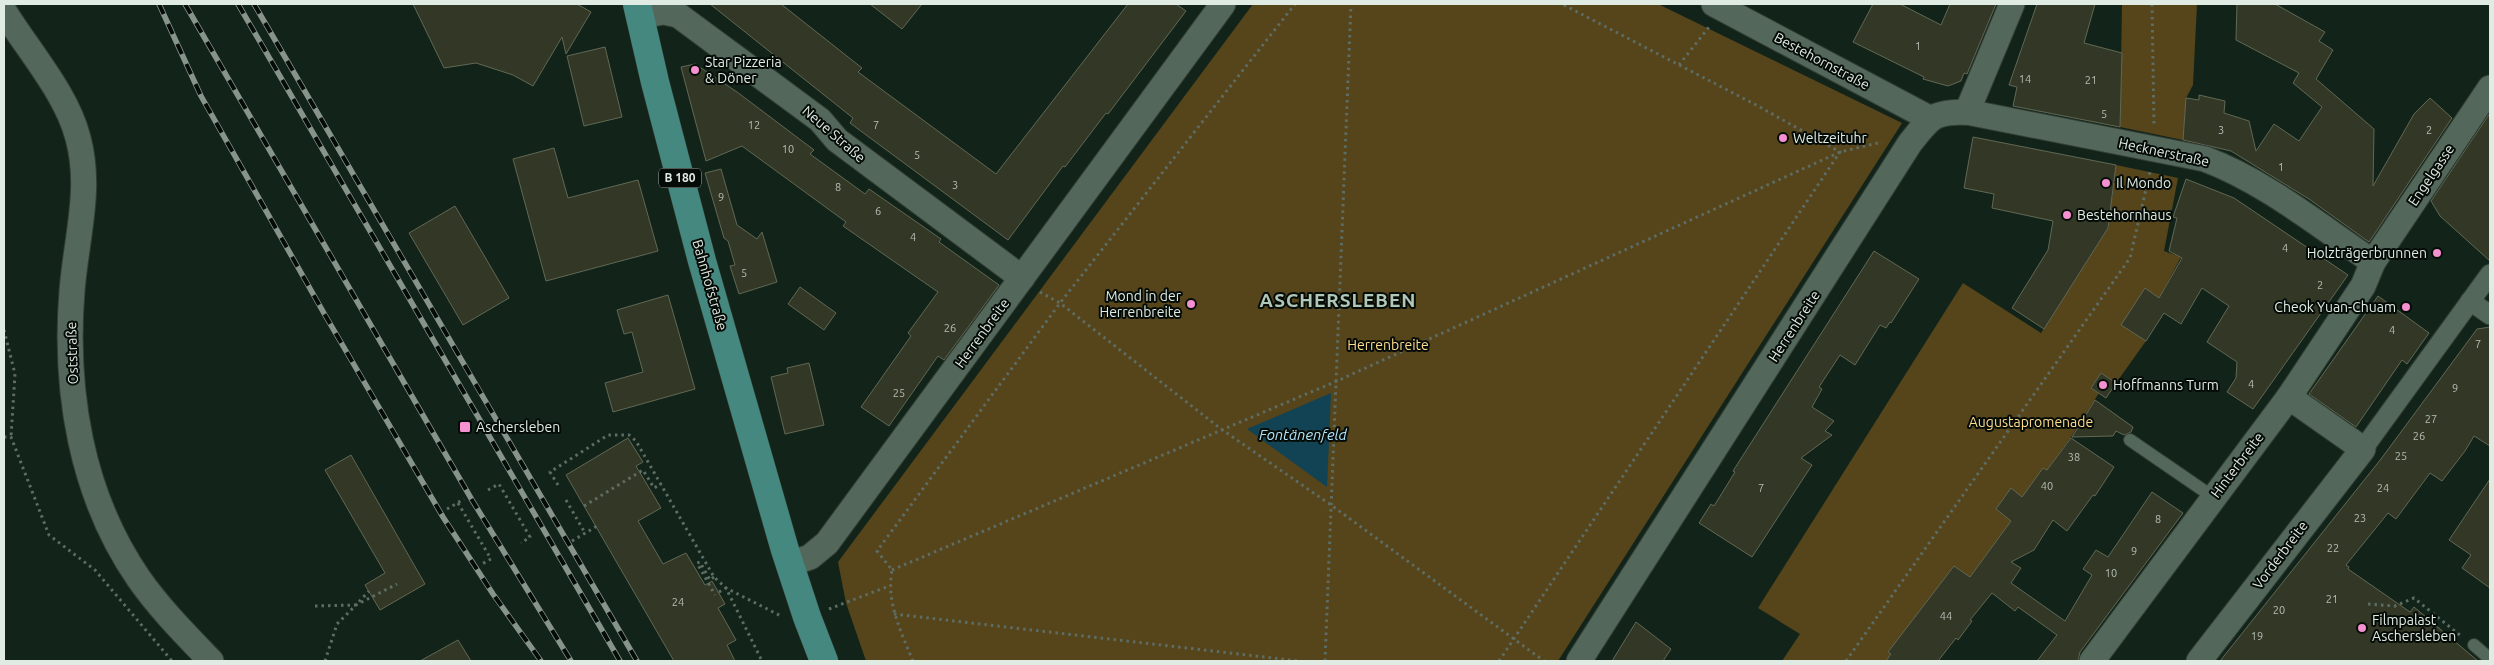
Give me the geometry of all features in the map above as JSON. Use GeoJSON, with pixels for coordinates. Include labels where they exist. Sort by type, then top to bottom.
{"type":"FeatureCollection","features":[{"type":"Feature","properties":{"kind":"main road","name":"Bahnhofstraße"},"geometry":{"type":"LineString","coordinates":[[638,10],[702,261],[790,564]]}},
{"type":"Feature","properties":{"kind":"main road","name":"B 180"},"geometry":{"type":"LineString","coordinates":[[790,564],[824,661]]}},
{"type":"Feature","properties":{"kind":"street","name":"Herrenbreite"},"geometry":{"type":"LineString","coordinates":[[790,564],[810,557],[828,543],[1223,4]]}},
{"type":"Feature","properties":{"kind":"street"},"geometry":{"type":"LineString","coordinates":[[1967,112],[2012,4]]}},
{"type":"Feature","properties":{"kind":"street","name":"Bestehornstraße"},"geometry":{"type":"LineString","coordinates":[[1716,5],[1929,118]]}},
{"type":"Feature","properties":{"kind":"street","name":"Neue Straße"},"geometry":{"type":"LineString","coordinates":[[638,10],[664,12],[678,16],[820,120],[837,140],[1022,278]]}},
{"type":"Feature","properties":{"kind":"street","name":"Oststraße"},"geometry":{"type":"LineString","coordinates":[[8,17],[64,102],[78,136],[84,164],[85,193],[73,282],[70,353],[76,424],[94,492],[113,535],[139,578],[156,601],[211,661]]}},
{"type":"Feature","properties":{"kind":"street","name":"Engelgasse"},"geometry":{"type":"LineString","coordinates":[[2373,262],[2490,88]]}},
{"type":"Feature","properties":{"kind":"street","name":"Hecknerstraße"},"geometry":{"type":"LineString","coordinates":[[1929,118],[1948,112],[1967,112],[2205,159],[2233,170],[2373,262]]}},
{"type":"Feature","properties":{"kind":"street","name":"Herrenbreite"},"geometry":{"type":"LineString","coordinates":[[1579,661],[1910,143],[1929,118]]}},
{"type":"Feature","properties":{"kind":"street","name":"Hinterbreite"},"geometry":{"type":"LineString","coordinates":[[2092,661],[2289,397],[2363,286],[2373,262]]}},
{"type":"Feature","properties":{"kind":"street","name":"Vorderbreite"},"geometry":{"type":"LineString","coordinates":[[2199,661],[2363,449],[2440,340],[2490,274]]}},
{"type":"Feature","properties":{"kind":"street"},"geometry":{"type":"LineString","coordinates":[[2470,301],[2490,315]]}},
{"type":"Feature","properties":{"kind":"street"},"geometry":{"type":"LineString","coordinates":[[2289,397],[2363,449]]}},
{"type":"Feature","properties":{"kind":"lane"},"geometry":{"type":"LineString","coordinates":[[2130,440],[2213,497]]}},
{"type":"Feature","properties":{"kind":"lane"},"geometry":{"type":"LineString","coordinates":[[2474,645],[2490,660]]}},
{"type":"Feature","properties":{"kind":"path"},"geometry":{"type":"LineString","coordinates":[[892,570],[877,552],[1060,303],[1295,4]]}},
{"type":"Feature","properties":{"kind":"path"},"geometry":{"type":"LineString","coordinates":[[1325,661],[1351,4]]}},
{"type":"Feature","properties":{"kind":"path"},"geometry":{"type":"LineString","coordinates":[[1562,4],[1840,152]]}},
{"type":"Feature","properties":{"kind":"path"},"geometry":{"type":"LineString","coordinates":[[1846,661],[2130,258],[2155,150],[2152,4]]}},
{"type":"Feature","properties":{"kind":"path"},"geometry":{"type":"LineString","coordinates":[[1679,65],[1709,28],[1716,5]]}},
{"type":"Feature","properties":{"kind":"path"},"geometry":{"type":"LineString","coordinates":[[892,570],[1337,381],[1840,152],[1889,141],[1910,143]]}},
{"type":"Feature","properties":{"kind":"path"},"geometry":{"type":"LineString","coordinates":[[1498,661],[1840,152]]}},
{"type":"Feature","properties":{"kind":"path"},"geometry":{"type":"LineString","coordinates":[[1022,278],[1038,291],[1060,303],[1221,429],[1331,505],[1544,661]]}},
{"type":"Feature","properties":{"kind":"path"},"geometry":{"type":"LineString","coordinates":[[4,330],[15,374],[11,437],[49,535],[95,570],[172,661]]}},
{"type":"Feature","properties":{"kind":"path"},"geometry":{"type":"LineString","coordinates":[[558,485],[550,472],[608,435],[629,435],[636,441],[714,577],[726,588],[794,622],[889,586]]}},
{"type":"Feature","properties":{"kind":"path"},"geometry":{"type":"LineString","coordinates":[[4,437],[11,437]]}},
{"type":"Feature","properties":{"kind":"path"},"geometry":{"type":"LineString","coordinates":[[584,506],[643,470],[654,488],[661,484]]}},
{"type":"Feature","properties":{"kind":"path"},"geometry":{"type":"LineString","coordinates":[[488,490],[499,484],[530,537],[521,543]]}},
{"type":"Feature","properties":{"kind":"path"},"geometry":{"type":"LineString","coordinates":[[446,509],[464,499]]}},
{"type":"Feature","properties":{"kind":"path"},"geometry":{"type":"LineString","coordinates":[[566,500],[585,533]]}},
{"type":"Feature","properties":{"kind":"path"},"geometry":{"type":"LineString","coordinates":[[458,503],[491,559],[480,565]]}},
{"type":"Feature","properties":{"kind":"path"},"geometry":{"type":"LineString","coordinates":[[572,541],[597,526]]}},
{"type":"Feature","properties":{"kind":"path"},"geometry":{"type":"LineString","coordinates":[[714,577],[710,580],[700,562],[697,563],[715,594],[726,588]]}},
{"type":"Feature","properties":{"kind":"path"},"geometry":{"type":"LineString","coordinates":[[892,570],[889,586],[894,614],[913,661]]}},
{"type":"Feature","properties":{"kind":"path"},"geometry":{"type":"LineString","coordinates":[[315,606],[356,604],[397,584]]}},
{"type":"Feature","properties":{"kind":"path"},"geometry":{"type":"LineString","coordinates":[[726,588],[762,661]]}},
{"type":"Feature","properties":{"kind":"path"},"geometry":{"type":"LineString","coordinates":[[325,661],[337,624],[368,591]]}},
{"type":"Feature","properties":{"kind":"path"},"geometry":{"type":"LineString","coordinates":[[2368,604],[2395,606],[2414,598],[2474,645]]}},
{"type":"Feature","properties":{"kind":"path"},"geometry":{"type":"LineString","coordinates":[[894,614],[1299,661]]}},
{"type":"Feature","properties":{"kind":"green space","name":"Herrenbreite"},"geometry":{"type":"Polygon","coordinates":[[[1253,4],[1658,4],[1902,123],[1558,661],[866,661],[846,603],[838,562],[1253,4]]]}},
{"type":"Feature","properties":{"kind":"green space"},"geometry":{"type":"Polygon","coordinates":[[[2122,4],[2197,4],[2193,85],[2186,98],[2183,140],[2120,127],[2122,4]]]}},
{"type":"Feature","properties":{"kind":"green space","name":"Augustapromenade"},"geometry":{"type":"Polygon","coordinates":[[[2116,165],[2178,178],[2164,251],[2181,257],[2159,298],[2145,289],[2122,325],[2146,341],[2116,383],[2101,373],[2091,388],[2099,393],[2047,470],[2043,468],[2027,501],[2011,489],[1996,509],[2011,521],[1970,577],[1954,566],[1889,652],[1891,654],[1886,661],[1782,661],[1800,634],[1758,608],[1963,283],[2041,333],[2108,228],[2110,219],[2105,212],[2112,199],[2114,183],[2116,183],[2114,180],[2116,165]]]}},
{"type":"Feature","properties":{"kind":"water","name":"Fontänenfeld"},"geometry":{"type":"Polygon","coordinates":[[[1331,393],[1327,487],[1247,429],[1331,393]]]}},
{"type":"Feature","properties":{"kind":"building"},"geometry":{"type":"Polygon","coordinates":[[[413,4],[577,4],[591,12],[566,54],[562,37],[533,86],[513,75],[476,63],[444,68],[413,4]]]}},
{"type":"Feature","properties":{"kind":"building"},"geometry":{"type":"Polygon","coordinates":[[[710,4],[781,4],[862,68],[858,72],[996,174],[1128,4],[1176,4],[1186,11],[1108,114],[1106,113],[1065,167],[1063,166],[1008,240],[850,123],[853,118],[710,4]]]}},
{"type":"Feature","properties":{"kind":"building"},"geometry":{"type":"Polygon","coordinates":[[[870,4],[922,4],[902,29],[870,4]]]}},
{"type":"Feature","properties":{"kind":"building"},"geometry":{"type":"Polygon","coordinates":[[[1873,4],[1900,4],[1941,25],[1950,4],[1996,4],[1967,74],[1964,73],[1961,81],[1948,86],[1923,79],[1924,77],[1853,42],[1873,4]]]}},
{"type":"Feature","properties":{"kind":"building"},"geometry":{"type":"Polygon","coordinates":[[[2037,4],[2095,4],[2084,43],[2122,53],[2120,127],[2013,106],[2017,87],[2009,85],[2037,4]]]}},
{"type":"Feature","properties":{"kind":"building"},"geometry":{"type":"Polygon","coordinates":[[[2237,4],[2275,4],[2325,32],[2319,41],[2333,50],[2316,79],[2374,129],[2373,186],[2414,114],[2430,98],[2452,118],[2369,242],[2309,199],[2231,151],[2183,140],[2186,98],[2199,100],[2199,95],[2225,101],[2224,113],[2249,121],[2256,151],[2274,124],[2299,141],[2322,107],[2293,83],[2299,73],[2236,40],[2237,4]]]}},
{"type":"Feature","properties":{"kind":"building"},"geometry":{"type":"Polygon","coordinates":[[[605,47],[622,117],[584,126],[567,56],[605,47]]]}},
{"type":"Feature","properties":{"kind":"building"},"geometry":{"type":"Polygon","coordinates":[[[695,64],[737,92],[814,150],[810,154],[865,194],[869,189],[941,239],[939,242],[999,285],[944,360],[938,356],[889,426],[861,407],[911,336],[908,333],[938,292],[843,226],[846,222],[742,146],[706,161],[681,67],[695,64]]]}},
{"type":"Feature","properties":{"kind":"building"},"geometry":{"type":"Polygon","coordinates":[[[2490,113],[2490,261],[2440,216],[2431,201],[2490,113]]]}},
{"type":"Feature","properties":{"kind":"building","name":"Bestehornhaus"},"geometry":{"type":"Polygon","coordinates":[[[1973,137],[2116,165],[2108,228],[2044,329],[2012,308],[2048,250],[2053,221],[1992,208],[1994,194],[1964,188],[1973,137]]]}},
{"type":"Feature","properties":{"kind":"building"},"geometry":{"type":"Polygon","coordinates":[[[554,148],[568,198],[638,180],[658,251],[546,281],[513,159],[554,148]]]}},
{"type":"Feature","properties":{"kind":"building"},"geometry":{"type":"Polygon","coordinates":[[[721,169],[737,225],[757,239],[762,232],[777,282],[739,294],[730,266],[735,265],[728,241],[724,238],[705,173],[721,169]]]}},
{"type":"Feature","properties":{"kind":"building"},"geometry":{"type":"Polygon","coordinates":[[[2186,179],[2234,198],[2348,275],[2253,409],[2227,392],[2236,378],[2237,362],[2207,342],[2229,306],[2202,288],[2181,324],[2164,313],[2146,341],[2121,325],[2145,288],[2159,298],[2182,258],[2169,251],[2177,218],[2173,217],[2186,179]]]}},
{"type":"Feature","properties":{"kind":"building"},"geometry":{"type":"Polygon","coordinates":[[[455,206],[509,298],[463,325],[409,233],[455,206]]]}},
{"type":"Feature","properties":{"kind":"building"},"geometry":{"type":"Polygon","coordinates":[[[1874,251],[1919,279],[1891,323],[1886,328],[1880,325],[1855,365],[1840,355],[1819,387],[1822,389],[1812,407],[1834,421],[1825,431],[1832,435],[1801,458],[1812,465],[1752,557],[1699,523],[1711,504],[1714,506],[1735,472],[1733,471],[1874,251]]]}},
{"type":"Feature","properties":{"kind":"building"},"geometry":{"type":"Polygon","coordinates":[[[800,287],[836,313],[824,330],[788,304],[800,287]]]}},
{"type":"Feature","properties":{"kind":"building"},"geometry":{"type":"Polygon","coordinates":[[[668,295],[695,389],[613,412],[605,383],[643,372],[632,332],[624,334],[617,310],[668,295]]]}},
{"type":"Feature","properties":{"kind":"building"},"geometry":{"type":"Polygon","coordinates":[[[2378,296],[2429,333],[2407,364],[2402,360],[2356,427],[2309,394],[2378,296]]]}},
{"type":"Feature","properties":{"kind":"building"},"geometry":{"type":"Polygon","coordinates":[[[2490,327],[2490,446],[2474,436],[2442,481],[2430,473],[2396,519],[2388,513],[2346,565],[2349,567],[2348,569],[2410,612],[2414,607],[2478,661],[2220,661],[2381,459],[2477,329],[2490,327]]]}},
{"type":"Feature","properties":{"kind":"building"},"geometry":{"type":"Polygon","coordinates":[[[809,363],[824,425],[785,434],[771,377],[788,373],[787,368],[809,363]]]}},
{"type":"Feature","properties":{"kind":"building","name":"Hoffmanns Turm"},"geometry":{"type":"Polygon","coordinates":[[[2101,373],[2116,383],[2106,398],[2091,388],[2101,373]]]}},
{"type":"Feature","properties":{"kind":"building"},"geometry":{"type":"Polygon","coordinates":[[[2095,400],[2133,427],[2131,432],[2124,435],[2116,431],[2113,436],[2072,437],[2095,400]]]}},
{"type":"Feature","properties":{"kind":"building"},"geometry":{"type":"Polygon","coordinates":[[[628,438],[643,462],[636,466],[661,508],[638,521],[663,564],[686,553],[705,585],[712,581],[725,604],[718,608],[736,640],[727,645],[735,661],[674,661],[566,475],[628,438]]]}},
{"type":"Feature","properties":{"kind":"building"},"geometry":{"type":"Polygon","coordinates":[[[2071,438],[2114,467],[2095,496],[2093,495],[2067,531],[2053,520],[2034,550],[2011,562],[2021,568],[2011,583],[2065,621],[2092,575],[2083,569],[2096,550],[2108,557],[2152,492],[2183,513],[2080,652],[2078,661],[2037,661],[2057,635],[2018,607],[2015,611],[1992,593],[1970,620],[1972,621],[1958,640],[1956,638],[1938,661],[1886,661],[1891,654],[1888,652],[1954,566],[1970,577],[2011,521],[1996,509],[2011,488],[2022,497],[2043,468],[2047,470],[2071,438]]]}},
{"type":"Feature","properties":{"kind":"building"},"geometry":{"type":"Polygon","coordinates":[[[351,455],[425,584],[380,610],[365,585],[385,573],[325,470],[351,455]]]}},
{"type":"Feature","properties":{"kind":"building"},"geometry":{"type":"Polygon","coordinates":[[[2490,479],[2490,588],[2462,568],[2471,555],[2449,540],[2490,479]]]}},
{"type":"Feature","properties":{"kind":"building"},"geometry":{"type":"Polygon","coordinates":[[[1636,622],[1671,649],[1663,661],[1612,661],[1636,622]]]}},
{"type":"Feature","properties":{"kind":"building"},"geometry":{"type":"Polygon","coordinates":[[[458,640],[471,661],[420,661],[458,640]]]}},
{"type":"Feature","properties":{"kind":"railway"},"geometry":{"type":"LineString","coordinates":[[159,4],[201,96],[325,315],[443,517],[493,594],[541,661]]}},
{"type":"Feature","properties":{"kind":"railway"},"geometry":{"type":"LineString","coordinates":[[185,4],[472,500],[571,661]]}},
{"type":"Feature","properties":{"kind":"railway"},"geometry":{"type":"LineString","coordinates":[[238,4],[620,661]]}},
{"type":"Feature","properties":{"kind":"railway"},"geometry":{"type":"LineString","coordinates":[[254,4],[637,661]]}},
{"type":"Feature","properties":{"kind":"place","name":"Star Pizzeria & Döner"},"geometry":{"type":"Point","coordinates":[695,70]}},
{"type":"Feature","properties":{"kind":"place","name":"Weltzeituhr"},"geometry":{"type":"Point","coordinates":[1783,138]}},
{"type":"Feature","properties":{"kind":"place","name":"Il Mondo"},"geometry":{"type":"Point","coordinates":[2106,183]}},
{"type":"Feature","properties":{"kind":"place","name":"Bestehornhaus"},"geometry":{"type":"Point","coordinates":[2067,215]}},
{"type":"Feature","properties":{"kind":"place","name":"Holzträgerbrunnen"},"geometry":{"type":"Point","coordinates":[2437,253]}},
{"type":"Feature","properties":{"kind":"place","name":"Mond in der Herrenbreite"},"geometry":{"type":"Point","coordinates":[1191,304]}},
{"type":"Feature","properties":{"kind":"place","name":"Cheok Yuan-Chuam"},"geometry":{"type":"Point","coordinates":[2406,307]}},
{"type":"Feature","properties":{"kind":"place","name":"Hoffmanns Turm"},"geometry":{"type":"Point","coordinates":[2103,385]}},
{"type":"Feature","properties":{"kind":"place","name":"Aschersleben"},"geometry":{"type":"Point","coordinates":[465,427]}},
{"type":"Feature","properties":{"kind":"place","name":"Filmpalast Aschersleben"},"geometry":{"type":"Point","coordinates":[2362,628]}},
{"type":"Feature","properties":{"kind":"district","name":"ASCHERSLEBEN"},"geometry":{"type":"Point","coordinates":[1338,300]}}]}
